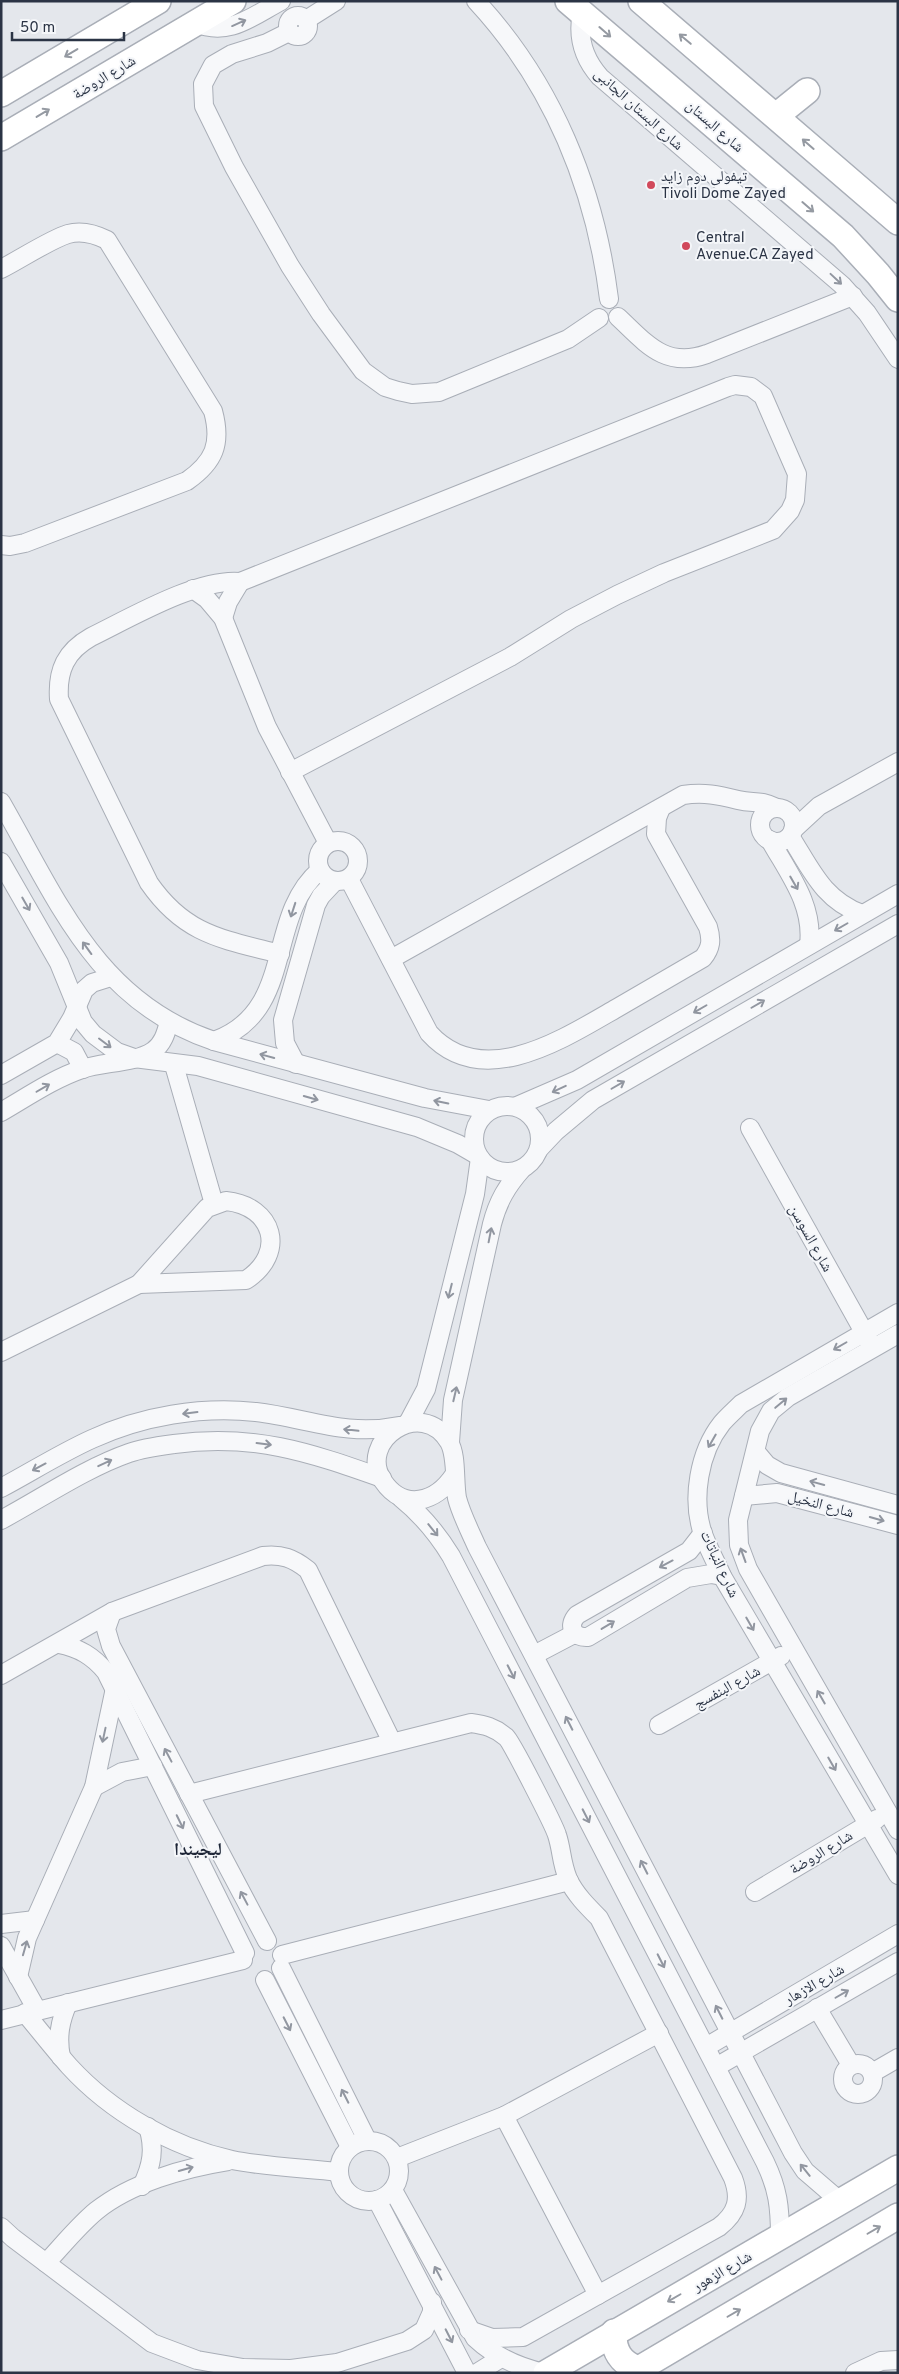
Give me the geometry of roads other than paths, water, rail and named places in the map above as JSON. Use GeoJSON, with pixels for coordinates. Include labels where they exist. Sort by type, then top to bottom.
{"type":"FeatureCollection","features":[{"type":"Feature","properties":{"kind":"street"},"geometry":{"type":"LineString","coordinates":[[1,94],[158,1]]}},
{"type":"Feature","properties":{"kind":"street","name":"شارع الروضة"},"geometry":{"type":"LineString","coordinates":[[1,138],[233,1]]}},
{"type":"Feature","properties":{"kind":"street"},"geometry":{"type":"LineString","coordinates":[[336,1],[295,19],[261,45],[232,54],[214,65],[203,84],[204,106],[234,167],[281,250],[321,314],[363,371],[385,387],[398,391],[418,394],[439,392],[568,339],[599,318]]}},
{"type":"Feature","properties":{"kind":"street"},"geometry":{"type":"LineString","coordinates":[[476,1],[520,56],[546,97],[563,132],[578,167],[593,213],[609,299]]}},
{"type":"Feature","properties":{"kind":"street"},"geometry":{"type":"LineString","coordinates":[[641,1],[898,222]]}},
{"type":"Feature","properties":{"kind":"street"},"geometry":{"type":"LineString","coordinates":[[194,23],[206,28],[228,28],[238,25],[278,3],[295,19]]}},
{"type":"Feature","properties":{"kind":"street","name":"شارع البستان الجانبى"},"geometry":{"type":"LineString","coordinates":[[575,7],[583,51],[587,61],[600,77],[825,269],[853,296],[898,359]]}},
{"type":"Feature","properties":{"kind":"street","name":"شارع البستان"},"geometry":{"type":"LineString","coordinates":[[575,7],[843,236],[898,299]]}},
{"type":"Feature","properties":{"kind":"street"},"geometry":{"type":"LineString","coordinates":[[776,116],[807,92]]}},
{"type":"Feature","properties":{"kind":"street"},"geometry":{"type":"LineString","coordinates":[[1,269],[68,234],[82,232],[97,235],[106,240],[213,411],[218,428],[216,445],[210,460],[200,472],[186,481],[25,543],[10,546],[1,545]]}},
{"type":"Feature","properties":{"kind":"street"},"geometry":{"type":"LineString","coordinates":[[618,317],[654,350],[674,358],[686,359],[707,354],[853,296]]}},
{"type":"Feature","properties":{"kind":"street"},"geometry":{"type":"LineString","coordinates":[[609,299],[618,304],[620,311],[618,317],[609,322],[599,318],[597,313],[599,304],[609,299]]}},
{"type":"Feature","properties":{"kind":"street"},"geometry":{"type":"LineString","coordinates":[[280,954],[202,932],[177,916],[166,906],[149,882],[59,698],[58,684],[61,669],[68,655],[78,644],[193,589],[221,581],[240,582],[735,385],[751,387],[763,396],[797,474],[795,500],[790,511],[773,530],[664,572],[617,595],[571,619],[510,657],[290,772]]}},
{"type":"Feature","properties":{"kind":"street"},"geometry":{"type":"LineString","coordinates":[[224,618],[228,602],[240,582]]}},
{"type":"Feature","properties":{"kind":"street"},"geometry":{"type":"LineString","coordinates":[[193,589],[207,599],[224,618],[258,705],[290,772],[328,843]]}},
{"type":"Feature","properties":{"kind":"street"},"geometry":{"type":"LineString","coordinates":[[740,800],[746,813],[765,834],[781,842],[819,806],[898,762]]}},
{"type":"Feature","properties":{"kind":"street"},"geometry":{"type":"LineString","coordinates":[[390,958],[683,795],[694,793],[718,794],[740,800],[763,802],[779,808],[792,816],[792,833],[823,889],[845,907],[862,914]]}},
{"type":"Feature","properties":{"kind":"street"},"geometry":{"type":"LineString","coordinates":[[1,802],[79,937],[111,977],[144,1006],[169,1022],[214,1041],[296,1064],[425,1098],[489,1110]]}},
{"type":"Feature","properties":{"kind":"street"},"geometry":{"type":"LineString","coordinates":[[809,945],[811,927],[808,909],[760,822],[766,812],[779,808],[800,805],[819,806]]}},
{"type":"Feature","properties":{"kind":"street"},"geometry":{"type":"LineString","coordinates":[[342,880],[390,958],[429,1033],[448,1050],[471,1058],[490,1060],[527,1053],[561,1040],[703,958],[708,952],[710,944],[708,927],[656,834],[656,823],[661,808]]}},
{"type":"Feature","properties":{"kind":"street"},"geometry":{"type":"LineString","coordinates":[[628,826],[656,834]]}},
{"type":"Feature","properties":{"kind":"street"},"geometry":{"type":"LineString","coordinates":[[296,1064],[285,1043],[283,1032],[285,1014],[316,905],[321,896],[342,880],[358,867],[357,852],[344,841],[328,843],[318,855],[320,870],[328,879],[342,880]]}},
{"type":"Feature","properties":{"kind":"street"},"geometry":{"type":"LineString","coordinates":[[1,862],[60,963],[76,1008],[88,1028],[104,1044],[134,1058],[198,1066],[417,1127],[458,1144],[479,1157],[488,1167],[499,1172],[511,1172],[522,1169]]}},
{"type":"Feature","properties":{"kind":"street"},"geometry":{"type":"LineString","coordinates":[[214,1041],[226,1037],[248,1023],[263,1002],[273,979],[299,894],[320,870]]}},
{"type":"Feature","properties":{"kind":"street"},"geometry":{"type":"LineString","coordinates":[[517,1106],[577,1080],[898,894]]}},
{"type":"Feature","properties":{"kind":"street"},"geometry":{"type":"LineString","coordinates":[[539,1149],[556,1131],[593,1100],[898,924]]}},
{"type":"Feature","properties":{"kind":"street"},"geometry":{"type":"LineString","coordinates":[[1,1075],[57,1043],[76,1008],[79,998],[92,983],[111,977]]}},
{"type":"Feature","properties":{"kind":"street"},"geometry":{"type":"LineString","coordinates":[[273,979],[293,984]]}},
{"type":"Feature","properties":{"kind":"street"},"geometry":{"type":"LineString","coordinates":[[1,1112],[61,1078],[83,1069],[134,1058],[152,1051],[161,1043],[169,1022]]}},
{"type":"Feature","properties":{"kind":"street"},"geometry":{"type":"LineString","coordinates":[[57,1043],[74,1052],[83,1069]]}},
{"type":"Feature","properties":{"kind":"street"},"geometry":{"type":"LineString","coordinates":[[174,1064],[214,1204]]}},
{"type":"Feature","properties":{"kind":"street"},"geometry":{"type":"LineString","coordinates":[[780,2237],[780,2207],[776,2184],[451,1556],[437,1534],[419,1513],[389,1488],[382,1478],[378,1458],[384,1439],[404,1424],[426,1389],[475,1194],[479,1157],[474,1143],[474,1130],[480,1119],[489,1110],[502,1105],[517,1106],[528,1112],[537,1123],[541,1135],[539,1149],[535,1158],[508,1185],[498,1203],[492,1224],[453,1400],[450,1442],[455,1458],[454,1474],[458,1500],[468,1529],[792,2153],[805,2171],[841,2202]]}},
{"type":"Feature","properties":{"kind":"street","name":"شارع السوسن"},"geometry":{"type":"LineString","coordinates":[[750,1128],[868,1340]]}},
{"type":"Feature","properties":{"kind":"street"},"geometry":{"type":"LineString","coordinates":[[1,1352],[139,1284],[207,1208],[214,1204],[226,1201],[239,1202],[262,1217],[269,1230],[271,1245],[267,1260],[258,1272],[246,1280],[139,1284]]}},
{"type":"Feature","properties":{"kind":"street","name":"شارع النباتات"},"geometry":{"type":"LineString","coordinates":[[898,1313],[868,1340],[771,1411],[760,1430],[738,1520],[739,1546],[748,1569],[898,1830]]}},
{"type":"Feature","properties":{"kind":"street","name":"شارع النباتات"},"geometry":{"type":"LineString","coordinates":[[898,1334],[868,1340],[741,1404],[721,1424],[707,1449],[699,1476],[698,1504],[702,1533],[722,1576],[898,1875]]}},
{"type":"Feature","properties":{"kind":"street"},"geometry":{"type":"LineString","coordinates":[[1,1488],[92,1439],[137,1422],[192,1412],[257,1412],[351,1430],[367,1431],[404,1424],[429,1425],[437,1429],[450,1442]]}},
{"type":"Feature","properties":{"kind":"street"},"geometry":{"type":"LineString","coordinates":[[1,1520],[102,1465],[130,1452],[197,1441],[238,1441],[279,1445],[319,1456],[382,1478]]}},
{"type":"Feature","properties":{"kind":"street","name":"شارع النخيل"},"geometry":{"type":"LineString","coordinates":[[756,1452],[767,1465],[781,1473],[898,1505]]}},
{"type":"Feature","properties":{"kind":"street"},"geometry":{"type":"LineString","coordinates":[[399,1496],[420,1500],[430,1497],[440,1492],[454,1474]]}},
{"type":"Feature","properties":{"kind":"street","name":"شارع النخيل"},"geometry":{"type":"LineString","coordinates":[[744,1496],[761,1493],[785,1494],[898,1525]]}},
{"type":"Feature","properties":{"kind":"street"},"geometry":{"type":"LineString","coordinates":[[702,1533],[689,1552],[577,1615],[572,1620],[571,1628],[574,1634],[581,1638],[588,1637],[688,1578],[699,1574],[722,1576]]}},
{"type":"Feature","properties":{"kind":"street"},"geometry":{"type":"LineString","coordinates":[[1,1675],[59,1644],[112,1612],[263,1556],[279,1554],[295,1559],[308,1570],[392,1742]]}},
{"type":"Feature","properties":{"kind":"street"},"geometry":{"type":"LineString","coordinates":[[112,1612],[106,1629],[114,1675],[153,1766],[244,1956],[247,1973],[258,1980],[272,1978],[281,1962],[569,1880]]}},
{"type":"Feature","properties":{"kind":"street"},"geometry":{"type":"LineString","coordinates":[[534,1655],[574,1634]]}},
{"type":"Feature","properties":{"kind":"street"},"geometry":{"type":"LineString","coordinates":[[59,1644],[73,1647],[87,1654],[114,1675],[189,1794],[267,1942]]}},
{"type":"Feature","properties":{"kind":"street","name":"شارع البنفسج"},"geometry":{"type":"LineString","coordinates":[[659,1725],[794,1649]]}},
{"type":"Feature","properties":{"kind":"street"},"geometry":{"type":"LineString","coordinates":[[18,1977],[24,1948],[35,1920],[94,1786],[114,1675]]}},
{"type":"Feature","properties":{"kind":"street"},"geometry":{"type":"LineString","coordinates":[[189,1794],[471,1723],[491,1726],[508,1738],[557,1834],[560,1858],[569,1880],[582,1901],[599,1918],[738,2191],[737,2206],[730,2218],[719,2228],[523,2337],[492,2338],[469,2330]]}},
{"type":"Feature","properties":{"kind":"street"},"geometry":{"type":"LineString","coordinates":[[94,1786],[122,1772],[153,1766]]}},
{"type":"Feature","properties":{"kind":"street","name":"شارع الروضة"},"geometry":{"type":"LineString","coordinates":[[755,1892],[888,1813]]}},
{"type":"Feature","properties":{"kind":"street"},"geometry":{"type":"LineString","coordinates":[[1,1924],[35,1920]]}},
{"type":"Feature","properties":{"kind":"street","name":"شارع الازهار"},"geometry":{"type":"LineString","coordinates":[[706,2047],[898,1934]]}},
{"type":"Feature","properties":{"kind":"street"},"geometry":{"type":"LineString","coordinates":[[1,2020],[244,1956],[254,1943],[267,1942],[274,1944],[367,2140]]}},
{"type":"Feature","properties":{"kind":"street"},"geometry":{"type":"LineString","coordinates":[[1,1946],[18,1977],[31,2012],[61,2057],[92,2088],[115,2107],[148,2127],[194,2148],[233,2160],[338,2172]]}},
{"type":"Feature","properties":{"kind":"street"},"geometry":{"type":"LineString","coordinates":[[871,1951],[890,1966]]}},
{"type":"Feature","properties":{"kind":"street","name":"شارع الازهار"},"geometry":{"type":"LineString","coordinates":[[716,2066],[890,1966]]}},
{"type":"Feature","properties":{"kind":"street"},"geometry":{"type":"LineString","coordinates":[[265,1980],[350,2147]]}},
{"type":"Feature","properties":{"kind":"street"},"geometry":{"type":"LineString","coordinates":[[61,2057],[58,2044],[59,2029],[68,2003]]}},
{"type":"Feature","properties":{"kind":"street"},"geometry":{"type":"LineString","coordinates":[[816,2008],[851,2064]]}},
{"type":"Feature","properties":{"kind":"street"},"geometry":{"type":"LineString","coordinates":[[397,2158],[504,2116],[659,2033]]}},
{"type":"Feature","properties":{"kind":"street"},"geometry":{"type":"LineString","coordinates":[[872,2073],[898,2058]]}},
{"type":"Feature","properties":{"kind":"street"},"geometry":{"type":"LineString","coordinates":[[859,2063],[867,2066],[872,2073],[873,2081],[870,2088],[864,2093],[856,2094],[849,2091],[843,2085],[842,2078],[845,2070],[851,2064],[859,2063]]}},
{"type":"Feature","properties":{"kind":"street"},"geometry":{"type":"LineString","coordinates":[[504,2116],[598,2295]]}},
{"type":"Feature","properties":{"kind":"street"},"geometry":{"type":"LineString","coordinates":[[142,2186],[152,2157],[151,2138],[148,2127]]}},
{"type":"Feature","properties":{"kind":"street"},"geometry":{"type":"LineString","coordinates":[[367,2140],[385,2144],[397,2158],[399,2174],[393,2190],[376,2200],[361,2200],[347,2192],[341,2183],[338,2172],[344,2154],[350,2147],[367,2140]]}},
{"type":"Feature","properties":{"kind":"street"},"geometry":{"type":"LineString","coordinates":[[46,2263],[98,2210],[142,2186],[186,2169],[233,2160]]}},
{"type":"Feature","properties":{"kind":"street","name":"شارع الزهور"},"geometry":{"type":"LineString","coordinates":[[545,2373],[898,2168]]}},
{"type":"Feature","properties":{"kind":"street"},"geometry":{"type":"LineString","coordinates":[[393,2190],[469,2330],[487,2350],[501,2358],[545,2373]]}},
{"type":"Feature","properties":{"kind":"street"},"geometry":{"type":"LineString","coordinates":[[376,2200],[468,2373]]}},
{"type":"Feature","properties":{"kind":"street"},"geometry":{"type":"LineString","coordinates":[[614,2332],[613,2340],[618,2356],[635,2371],[898,2216]]}},
{"type":"Feature","properties":{"kind":"street"},"geometry":{"type":"LineString","coordinates":[[1,2227],[152,2343],[197,2360],[243,2368],[291,2370],[338,2363],[416,2337],[429,2322],[434,2307]]}},
{"type":"Feature","properties":{"kind":"street"},"geometry":{"type":"LineString","coordinates":[[434,2307],[453,2301]]}},
{"type":"Feature","properties":{"kind":"street"},"geometry":{"type":"LineString","coordinates":[[477,2373],[501,2358]]}},
{"type":"Feature","properties":{"kind":"street"},"geometry":{"type":"LineString","coordinates":[[854,2373],[881,2361],[898,2360]]}},
{"type":"Feature","properties":{"kind":"place","name":"تيفولى دوم زايد Tivoli Dome Zayed"},"geometry":{"type":"Point","coordinates":[651,185]}},
{"type":"Feature","properties":{"kind":"place","name":"Central Avenue.CA Zayed"},"geometry":{"type":"Point","coordinates":[686,246]}},
{"type":"Feature","properties":{"kind":"district","name":"ليجيندا"},"geometry":{"type":"Point","coordinates":[198,1849]}}]}
